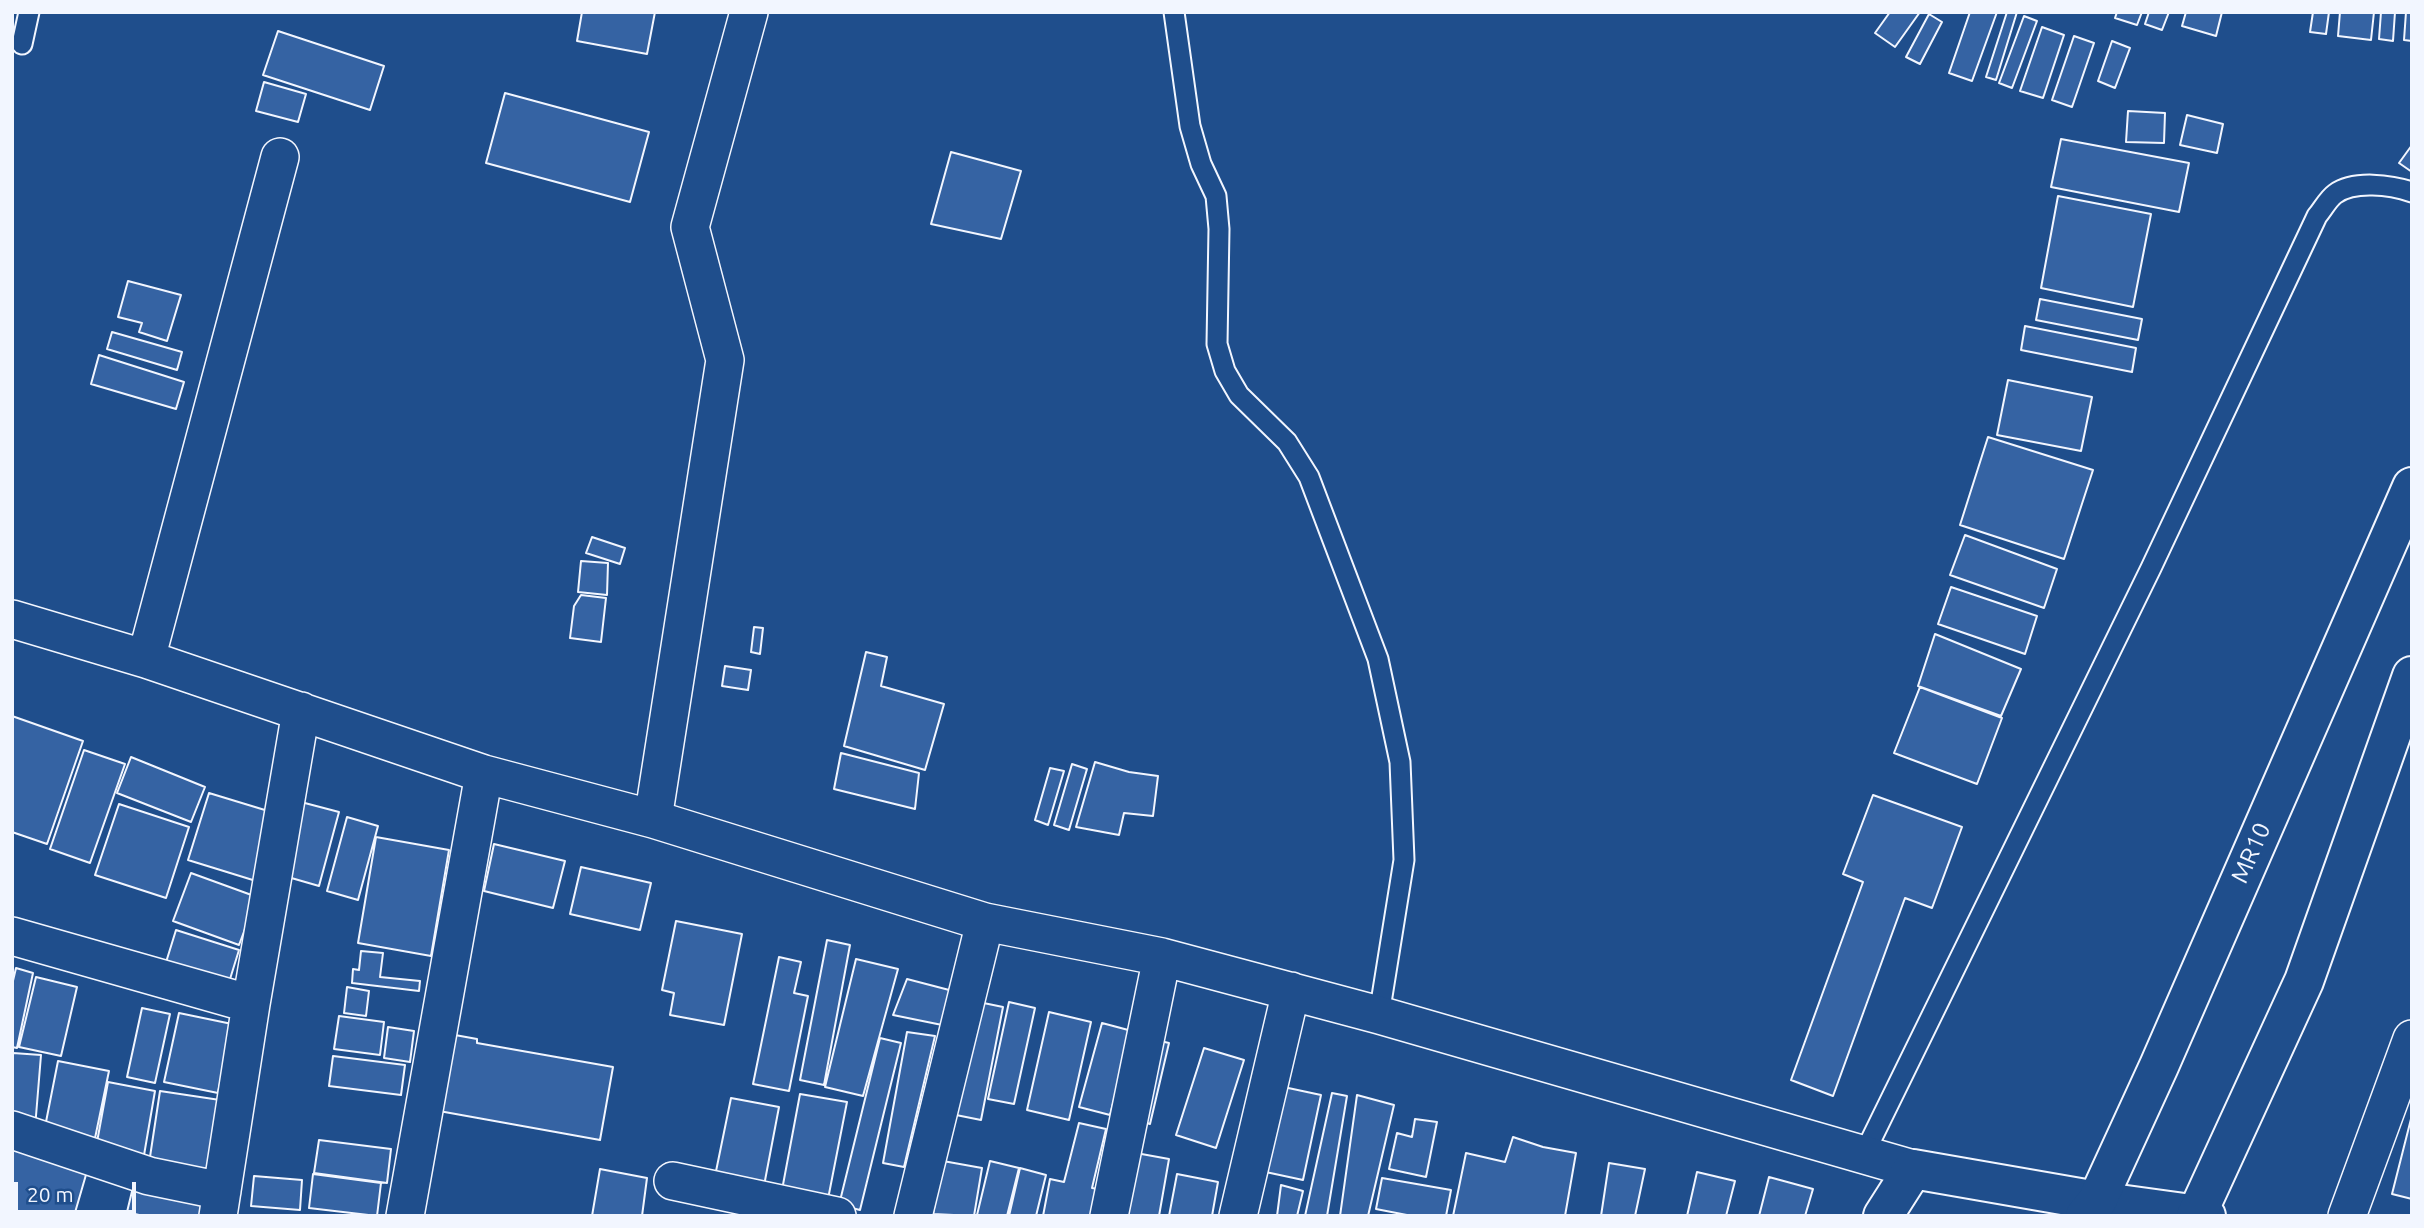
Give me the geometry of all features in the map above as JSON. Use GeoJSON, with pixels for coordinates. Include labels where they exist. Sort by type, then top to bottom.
{"type":"FeatureCollection","features":[{"type":"Feature","properties":{"kind":"main road","name":"MR10"},"geometry":{"type":"LineString","coordinates":[[2091,1208],[2159,1066],[2412,487]]}},
{"type":"Feature","properties":{"kind":"main road"},"geometry":{"type":"LineString","coordinates":[[1883,1216],[1913,1169],[2091,1208],[2200,1215],[2304,981],[2412,676]]}},
{"type":"Feature","properties":{"kind":"street"},"geometry":{"type":"LineString","coordinates":[[653,819],[725,360],[690,227],[749,12]]}},
{"type":"Feature","properties":{"kind":"street"},"geometry":{"type":"LineString","coordinates":[[146,659],[280,157]]}},
{"type":"Feature","properties":{"kind":"street"},"geometry":{"type":"LineString","coordinates":[[12,619],[146,659],[484,774],[653,819],[985,922],[1162,957],[1291,991],[1913,1169]]}},
{"type":"Feature","properties":{"kind":"street"},"geometry":{"type":"LineString","coordinates":[[12,1130],[149,1175],[220,1204],[301,711]]}},
{"type":"Feature","properties":{"kind":"street"},"geometry":{"type":"LineString","coordinates":[[405,1216],[484,774]]}},
{"type":"Feature","properties":{"kind":"street"},"geometry":{"type":"LineString","coordinates":[[913,1216],[985,922]]}},
{"type":"Feature","properties":{"kind":"street"},"geometry":{"type":"LineString","coordinates":[[12,936],[251,1004]]}},
{"type":"Feature","properties":{"kind":"street"},"geometry":{"type":"LineString","coordinates":[[1109,1216],[1162,957]]}},
{"type":"Feature","properties":{"kind":"street"},"geometry":{"type":"LineString","coordinates":[[1238,1216],[1291,991]]}},
{"type":"Feature","properties":{"kind":"street"},"geometry":{"type":"LineString","coordinates":[[2347,1216],[2412,1039]]}},
{"type":"Feature","properties":{"kind":"street"},"geometry":{"type":"LineString","coordinates":[[673,1181],[837,1216]]}},
{"type":"Feature","properties":{"kind":"lane"},"geometry":{"type":"LineString","coordinates":[[22,44],[29,12]]}},
{"type":"Feature","properties":{"kind":"lane"},"geometry":{"type":"LineString","coordinates":[[1174,12],[1190,126],[1201,164],[1216,196],[1219,229],[1217,344],[1225,371],[1240,395],[1287,442],[1309,477],[1378,659],[1400,762],[1404,860],[1379,1015]]}},
{"type":"Feature","properties":{"kind":"lane"},"geometry":{"type":"LineString","coordinates":[[1864,1154],[2151,568],[2317,216],[2336,193],[2362,185],[2412,192]]}},
{"type":"Feature","properties":{"kind":"building"},"geometry":{"type":"Polygon","coordinates":[[[582,12],[655,12],[647,54],[577,41],[582,12]]]}},
{"type":"Feature","properties":{"kind":"building"},"geometry":{"type":"Polygon","coordinates":[[[1890,12],[1920,12],[1895,47],[1875,33],[1890,12]]]}},
{"type":"Feature","properties":{"kind":"building"},"geometry":{"type":"Polygon","coordinates":[[[1970,12],[1997,12],[1972,81],[1949,73],[1970,12]]]}},
{"type":"Feature","properties":{"kind":"building"},"geometry":{"type":"Polygon","coordinates":[[[2007,12],[2017,12],[1996,80],[1986,77],[2007,12]]]}},
{"type":"Feature","properties":{"kind":"building"},"geometry":{"type":"Polygon","coordinates":[[[2117,12],[2142,12],[2137,25],[2115,18],[2117,12]]]}},
{"type":"Feature","properties":{"kind":"building"},"geometry":{"type":"Polygon","coordinates":[[[2149,12],[2169,12],[2162,30],[2145,24],[2149,12]]]}},
{"type":"Feature","properties":{"kind":"building"},"geometry":{"type":"Polygon","coordinates":[[[2186,12],[2222,12],[2216,36],[2182,26],[2186,12]]]}},
{"type":"Feature","properties":{"kind":"building"},"geometry":{"type":"Polygon","coordinates":[[[2313,12],[2329,12],[2326,34],[2310,32],[2313,12]]]}},
{"type":"Feature","properties":{"kind":"building"},"geometry":{"type":"Polygon","coordinates":[[[2340,12],[2374,12],[2371,40],[2338,36],[2340,12]]]}},
{"type":"Feature","properties":{"kind":"building"},"geometry":{"type":"Polygon","coordinates":[[[2381,12],[2395,12],[2393,41],[2379,39],[2381,12]]]}},
{"type":"Feature","properties":{"kind":"building"},"geometry":{"type":"Polygon","coordinates":[[[2406,12],[2412,12],[2412,41],[2404,40],[2406,12]]]}},
{"type":"Feature","properties":{"kind":"building"},"geometry":{"type":"Polygon","coordinates":[[[1929,14],[1942,22],[1920,64],[1906,57],[1929,14]]]}},
{"type":"Feature","properties":{"kind":"building"},"geometry":{"type":"Polygon","coordinates":[[[2024,16],[2037,21],[2012,88],[1999,83],[2024,16]]]}},
{"type":"Feature","properties":{"kind":"building"},"geometry":{"type":"Polygon","coordinates":[[[2042,27],[2064,35],[2043,98],[2020,91],[2042,27]]]}},
{"type":"Feature","properties":{"kind":"building"},"geometry":{"type":"Polygon","coordinates":[[[278,31],[384,66],[370,110],[263,75],[278,31]]]}},
{"type":"Feature","properties":{"kind":"building"},"geometry":{"type":"Polygon","coordinates":[[[2074,36],[2094,43],[2072,107],[2052,100],[2074,36]]]}},
{"type":"Feature","properties":{"kind":"building"},"geometry":{"type":"Polygon","coordinates":[[[2112,41],[2130,48],[2115,88],[2098,81],[2112,41]]]}},
{"type":"Feature","properties":{"kind":"building"},"geometry":{"type":"Polygon","coordinates":[[[264,82],[306,94],[298,122],[256,111],[264,82]]]}},
{"type":"Feature","properties":{"kind":"building"},"geometry":{"type":"Polygon","coordinates":[[[505,93],[649,132],[630,202],[486,163],[505,93]]]}},
{"type":"Feature","properties":{"kind":"building"},"geometry":{"type":"Polygon","coordinates":[[[2128,111],[2165,113],[2164,143],[2126,142],[2128,111]]]}},
{"type":"Feature","properties":{"kind":"building"},"geometry":{"type":"Polygon","coordinates":[[[2187,115],[2223,124],[2217,153],[2180,145],[2187,115]]]}},
{"type":"Feature","properties":{"kind":"building"},"geometry":{"type":"Polygon","coordinates":[[[2061,139],[2189,163],[2179,212],[2051,187],[2061,139]]]}},
{"type":"Feature","properties":{"kind":"building"},"geometry":{"type":"Polygon","coordinates":[[[2412,145],[2412,172],[2399,163],[2412,145]]]}},
{"type":"Feature","properties":{"kind":"building"},"geometry":{"type":"Polygon","coordinates":[[[951,152],[1021,171],[1001,239],[931,224],[951,152]]]}},
{"type":"Feature","properties":{"kind":"building"},"geometry":{"type":"Polygon","coordinates":[[[2058,196],[2151,214],[2133,307],[2041,288],[2058,196]]]}},
{"type":"Feature","properties":{"kind":"building"},"geometry":{"type":"Polygon","coordinates":[[[128,281],[181,295],[167,341],[139,332],[142,323],[118,317],[128,281]]]}},
{"type":"Feature","properties":{"kind":"building"},"geometry":{"type":"Polygon","coordinates":[[[2040,299],[2142,319],[2138,340],[2036,320],[2040,299]]]}},
{"type":"Feature","properties":{"kind":"building"},"geometry":{"type":"Polygon","coordinates":[[[2025,326],[2136,348],[2132,372],[2021,350],[2025,326]]]}},
{"type":"Feature","properties":{"kind":"building"},"geometry":{"type":"Polygon","coordinates":[[[112,332],[182,352],[177,370],[107,349],[112,332]]]}},
{"type":"Feature","properties":{"kind":"building"},"geometry":{"type":"Polygon","coordinates":[[[99,355],[184,382],[176,409],[91,384],[99,355]]]}},
{"type":"Feature","properties":{"kind":"building"},"geometry":{"type":"Polygon","coordinates":[[[2008,380],[2092,397],[2081,451],[1997,435],[2008,380]]]}},
{"type":"Feature","properties":{"kind":"building"},"geometry":{"type":"Polygon","coordinates":[[[1988,437],[2093,470],[2064,559],[1960,525],[1988,437]]]}},
{"type":"Feature","properties":{"kind":"building"},"geometry":{"type":"Polygon","coordinates":[[[1965,535],[2057,569],[2044,608],[1950,575],[1965,535]]]}},
{"type":"Feature","properties":{"kind":"building"},"geometry":{"type":"Polygon","coordinates":[[[592,537],[625,548],[620,564],[586,553],[592,537]]]}},
{"type":"Feature","properties":{"kind":"building"},"geometry":{"type":"Polygon","coordinates":[[[581,561],[608,563],[607,595],[578,592],[581,561]]]}},
{"type":"Feature","properties":{"kind":"building"},"geometry":{"type":"Polygon","coordinates":[[[1951,587],[2037,616],[2025,654],[1938,624],[1951,587]]]}},
{"type":"Feature","properties":{"kind":"building"},"geometry":{"type":"Polygon","coordinates":[[[581,595],[606,598],[601,642],[570,638],[574,606],[581,595]]]}},
{"type":"Feature","properties":{"kind":"building"},"geometry":{"type":"Polygon","coordinates":[[[754,627],[763,628],[760,654],[751,652],[754,627]]]}},
{"type":"Feature","properties":{"kind":"building"},"geometry":{"type":"Polygon","coordinates":[[[1935,634],[2021,669],[2001,716],[1918,686],[1935,634]]]}},
{"type":"Feature","properties":{"kind":"building"},"geometry":{"type":"Polygon","coordinates":[[[866,652],[887,657],[881,686],[944,704],[925,770],[844,746],[866,652]]]}},
{"type":"Feature","properties":{"kind":"building"},"geometry":{"type":"Polygon","coordinates":[[[725,666],[751,670],[748,690],[722,686],[725,666]]]}},
{"type":"Feature","properties":{"kind":"building"},"geometry":{"type":"Polygon","coordinates":[[[1920,687],[2002,718],[1977,784],[1894,753],[1920,687]]]}},
{"type":"Feature","properties":{"kind":"building"},"geometry":{"type":"Polygon","coordinates":[[[12,716],[83,741],[47,844],[12,832],[12,716]]]}},
{"type":"Feature","properties":{"kind":"building"},"geometry":{"type":"Polygon","coordinates":[[[84,750],[125,764],[90,863],[50,849],[84,750]]]}},
{"type":"Feature","properties":{"kind":"building"},"geometry":{"type":"Polygon","coordinates":[[[841,753],[919,773],[915,809],[834,789],[841,753]]]}},
{"type":"Feature","properties":{"kind":"building"},"geometry":{"type":"Polygon","coordinates":[[[131,757],[205,787],[191,822],[117,793],[131,757]]]}},
{"type":"Feature","properties":{"kind":"building"},"geometry":{"type":"Polygon","coordinates":[[[1095,762],[1129,772],[1158,776],[1153,816],[1124,813],[1119,835],[1076,827],[1095,762]]]}},
{"type":"Feature","properties":{"kind":"building"},"geometry":{"type":"Polygon","coordinates":[[[1072,764],[1087,769],[1069,830],[1054,825],[1072,764]]]}},
{"type":"Feature","properties":{"kind":"building"},"geometry":{"type":"Polygon","coordinates":[[[1050,768],[1064,771],[1048,825],[1035,820],[1050,768]]]}},
{"type":"Feature","properties":{"kind":"building"},"geometry":{"type":"Polygon","coordinates":[[[209,793],[278,814],[256,881],[188,860],[209,793]]]}},
{"type":"Feature","properties":{"kind":"building"},"geometry":{"type":"Polygon","coordinates":[[[1873,795],[1962,827],[1932,908],[1905,898],[1833,1096],[1791,1080],[1863,882],[1843,874],[1873,795]]]}},
{"type":"Feature","properties":{"kind":"building"},"geometry":{"type":"Polygon","coordinates":[[[301,802],[339,812],[319,886],[281,875],[301,802]]]}},
{"type":"Feature","properties":{"kind":"building"},"geometry":{"type":"Polygon","coordinates":[[[119,804],[189,827],[166,898],[95,875],[119,804]]]}},
{"type":"Feature","properties":{"kind":"building"},"geometry":{"type":"Polygon","coordinates":[[[347,817],[378,826],[358,900],[327,891],[347,817]]]}},
{"type":"Feature","properties":{"kind":"building"},"geometry":{"type":"Polygon","coordinates":[[[376,837],[449,850],[431,956],[358,943],[376,837]]]}},
{"type":"Feature","properties":{"kind":"building"},"geometry":{"type":"Polygon","coordinates":[[[494,844],[565,861],[553,908],[484,891],[494,844]]]}},
{"type":"Feature","properties":{"kind":"building"},"geometry":{"type":"Polygon","coordinates":[[[581,867],[651,883],[640,930],[570,914],[581,867]]]}},
{"type":"Feature","properties":{"kind":"building"},"geometry":{"type":"Polygon","coordinates":[[[191,873],[257,897],[239,945],[173,921],[191,873]]]}},
{"type":"Feature","properties":{"kind":"building"},"geometry":{"type":"Polygon","coordinates":[[[676,921],[742,934],[724,1025],[670,1015],[674,993],[662,990],[676,921]]]}},
{"type":"Feature","properties":{"kind":"building"},"geometry":{"type":"Polygon","coordinates":[[[176,930],[239,950],[226,992],[163,972],[176,930]]]}},
{"type":"Feature","properties":{"kind":"building"},"geometry":{"type":"Polygon","coordinates":[[[827,940],[850,945],[824,1085],[800,1080],[827,940]]]}},
{"type":"Feature","properties":{"kind":"building"},"geometry":{"type":"Polygon","coordinates":[[[361,951],[383,953],[380,977],[420,981],[419,991],[352,983],[353,969],[359,970],[361,951]]]}},
{"type":"Feature","properties":{"kind":"building"},"geometry":{"type":"Polygon","coordinates":[[[779,957],[801,962],[794,993],[808,996],[789,1091],[753,1084],[779,957]]]}},
{"type":"Feature","properties":{"kind":"building"},"geometry":{"type":"Polygon","coordinates":[[[856,959],[898,969],[863,1096],[825,1087],[856,959]]]}},
{"type":"Feature","properties":{"kind":"building"},"geometry":{"type":"Polygon","coordinates":[[[16,968],[33,973],[17,1048],[12,1047],[12,985],[16,968]]]}},
{"type":"Feature","properties":{"kind":"building"},"geometry":{"type":"Polygon","coordinates":[[[36,977],[77,987],[61,1056],[19,1047],[36,977]]]}},
{"type":"Feature","properties":{"kind":"building"},"geometry":{"type":"Polygon","coordinates":[[[907,979],[953,991],[947,1026],[893,1015],[907,979]]]}},
{"type":"Feature","properties":{"kind":"building"},"geometry":{"type":"Polygon","coordinates":[[[347,987],[369,991],[366,1016],[344,1013],[347,987]]]}},
{"type":"Feature","properties":{"kind":"building"},"geometry":{"type":"Polygon","coordinates":[[[969,1000],[1003,1007],[981,1120],[946,1113],[969,1000]]]}},
{"type":"Feature","properties":{"kind":"building"},"geometry":{"type":"Polygon","coordinates":[[[1009,1002],[1035,1008],[1014,1104],[988,1099],[1009,1002]]]}},
{"type":"Feature","properties":{"kind":"building"},"geometry":{"type":"Polygon","coordinates":[[[142,1008],[170,1014],[155,1083],[127,1077],[142,1008]]]}},
{"type":"Feature","properties":{"kind":"building"},"geometry":{"type":"Polygon","coordinates":[[[1049,1012],[1091,1022],[1069,1120],[1027,1110],[1049,1012]]]}},
{"type":"Feature","properties":{"kind":"building"},"geometry":{"type":"Polygon","coordinates":[[[179,1013],[232,1024],[218,1093],[164,1082],[179,1013]]]}},
{"type":"Feature","properties":{"kind":"building"},"geometry":{"type":"Polygon","coordinates":[[[339,1016],[384,1022],[380,1055],[334,1049],[339,1016]]]}},
{"type":"Feature","properties":{"kind":"building"},"geometry":{"type":"Polygon","coordinates":[[[1102,1023],[1132,1031],[1110,1115],[1079,1107],[1102,1023]]]}},
{"type":"Feature","properties":{"kind":"building"},"geometry":{"type":"Polygon","coordinates":[[[388,1027],[414,1031],[410,1062],[384,1058],[388,1027]]]}},
{"type":"Feature","properties":{"kind":"building"},"geometry":{"type":"Polygon","coordinates":[[[907,1032],[935,1036],[904,1167],[883,1163],[907,1032]]]}},
{"type":"Feature","properties":{"kind":"building"},"geometry":{"type":"Polygon","coordinates":[[[455,1035],[477,1039],[477,1043],[613,1067],[600,1140],[439,1111],[455,1035]]]}},
{"type":"Feature","properties":{"kind":"building"},"geometry":{"type":"Polygon","coordinates":[[[880,1038],[901,1043],[860,1210],[839,1205],[880,1038]]]}},
{"type":"Feature","properties":{"kind":"building"},"geometry":{"type":"Polygon","coordinates":[[[1156,1040],[1169,1043],[1150,1124],[1137,1120],[1156,1040]]]}},
{"type":"Feature","properties":{"kind":"building"},"geometry":{"type":"Polygon","coordinates":[[[1204,1048],[1244,1060],[1216,1148],[1176,1135],[1204,1048]]]}},
{"type":"Feature","properties":{"kind":"building"},"geometry":{"type":"Polygon","coordinates":[[[13,1053],[41,1055],[35,1128],[12,1126],[13,1053]]]}},
{"type":"Feature","properties":{"kind":"building"},"geometry":{"type":"Polygon","coordinates":[[[333,1056],[405,1065],[401,1095],[329,1086],[333,1056]]]}},
{"type":"Feature","properties":{"kind":"building"},"geometry":{"type":"Polygon","coordinates":[[[58,1061],[109,1071],[94,1143],[44,1132],[58,1061]]]}},
{"type":"Feature","properties":{"kind":"building"},"geometry":{"type":"Polygon","coordinates":[[[108,1082],[155,1091],[143,1161],[95,1153],[108,1082]]]}},
{"type":"Feature","properties":{"kind":"building"},"geometry":{"type":"Polygon","coordinates":[[[1279,1086],[1321,1095],[1303,1180],[1261,1171],[1279,1086]]]}},
{"type":"Feature","properties":{"kind":"building"},"geometry":{"type":"Polygon","coordinates":[[[160,1091],[220,1100],[208,1179],[148,1170],[160,1091]]]}},
{"type":"Feature","properties":{"kind":"building"},"geometry":{"type":"Polygon","coordinates":[[[1332,1093],[1347,1096],[1327,1216],[1305,1216],[1332,1093]]]}},
{"type":"Feature","properties":{"kind":"building"},"geometry":{"type":"Polygon","coordinates":[[[800,1094],[847,1102],[828,1199],[782,1190],[800,1094]]]}},
{"type":"Feature","properties":{"kind":"building"},"geometry":{"type":"Polygon","coordinates":[[[1357,1095],[1394,1105],[1368,1216],[1340,1216],[1357,1095]]]}},
{"type":"Feature","properties":{"kind":"building"},"geometry":{"type":"Polygon","coordinates":[[[731,1098],[779,1107],[763,1191],[714,1181],[731,1098]]]}},
{"type":"Feature","properties":{"kind":"building"},"geometry":{"type":"Polygon","coordinates":[[[2412,1115],[2412,1199],[2392,1194],[2412,1115]]]}},
{"type":"Feature","properties":{"kind":"building"},"geometry":{"type":"Polygon","coordinates":[[[1415,1119],[1437,1122],[1426,1177],[1389,1169],[1397,1133],[1412,1137],[1415,1119]]]}},
{"type":"Feature","properties":{"kind":"building"},"geometry":{"type":"Polygon","coordinates":[[[1079,1123],[1106,1129],[1092,1188],[1108,1191],[1103,1216],[1043,1216],[1050,1179],[1064,1182],[1079,1123]]]}},
{"type":"Feature","properties":{"kind":"building"},"geometry":{"type":"Polygon","coordinates":[[[1513,1137],[1543,1147],[1576,1153],[1565,1216],[1453,1216],[1466,1153],[1505,1162],[1513,1137]]]}},
{"type":"Feature","properties":{"kind":"building"},"geometry":{"type":"Polygon","coordinates":[[[12,1138],[90,1161],[74,1216],[23,1216],[12,1212],[12,1138]]]}},
{"type":"Feature","properties":{"kind":"building"},"geometry":{"type":"Polygon","coordinates":[[[319,1140],[391,1149],[387,1183],[314,1173],[319,1140]]]}},
{"type":"Feature","properties":{"kind":"building"},"geometry":{"type":"Polygon","coordinates":[[[1125,1151],[1169,1159],[1159,1216],[1113,1216],[1125,1151]]]}},
{"type":"Feature","properties":{"kind":"building"},"geometry":{"type":"Polygon","coordinates":[[[943,1161],[982,1168],[974,1216],[933,1214],[943,1161]]]}},
{"type":"Feature","properties":{"kind":"building"},"geometry":{"type":"Polygon","coordinates":[[[990,1161],[1019,1168],[1007,1216],[977,1215],[990,1161]]]}},
{"type":"Feature","properties":{"kind":"building"},"geometry":{"type":"Polygon","coordinates":[[[1609,1163],[1645,1169],[1635,1216],[1601,1216],[1609,1163]]]}},
{"type":"Feature","properties":{"kind":"building"},"geometry":{"type":"Polygon","coordinates":[[[1020,1168],[1046,1175],[1036,1216],[1009,1216],[1020,1168]]]}},
{"type":"Feature","properties":{"kind":"building"},"geometry":{"type":"Polygon","coordinates":[[[600,1169],[647,1178],[642,1216],[592,1216],[600,1169]]]}},
{"type":"Feature","properties":{"kind":"building"},"geometry":{"type":"Polygon","coordinates":[[[1697,1172],[1735,1181],[1726,1216],[1687,1216],[1697,1172]]]}},
{"type":"Feature","properties":{"kind":"building"},"geometry":{"type":"Polygon","coordinates":[[[313,1174],[381,1183],[377,1216],[309,1208],[313,1174]]]}},
{"type":"Feature","properties":{"kind":"building"},"geometry":{"type":"Polygon","coordinates":[[[1177,1174],[1218,1182],[1212,1216],[1169,1216],[1177,1174]]]}},
{"type":"Feature","properties":{"kind":"building"},"geometry":{"type":"Polygon","coordinates":[[[254,1176],[302,1180],[300,1210],[251,1206],[254,1176]]]}},
{"type":"Feature","properties":{"kind":"building"},"geometry":{"type":"Polygon","coordinates":[[[1769,1177],[1813,1189],[1805,1216],[1759,1216],[1769,1177]]]}},
{"type":"Feature","properties":{"kind":"building"},"geometry":{"type":"Polygon","coordinates":[[[1382,1178],[1451,1190],[1446,1216],[1412,1216],[1376,1209],[1382,1178]]]}},
{"type":"Feature","properties":{"kind":"building"},"geometry":{"type":"Polygon","coordinates":[[[135,1179],[205,1195],[200,1216],[143,1216],[127,1212],[135,1179]]]}},
{"type":"Feature","properties":{"kind":"building"},"geometry":{"type":"Polygon","coordinates":[[[1281,1185],[1303,1191],[1297,1216],[1277,1216],[1281,1185]]]}}]}
